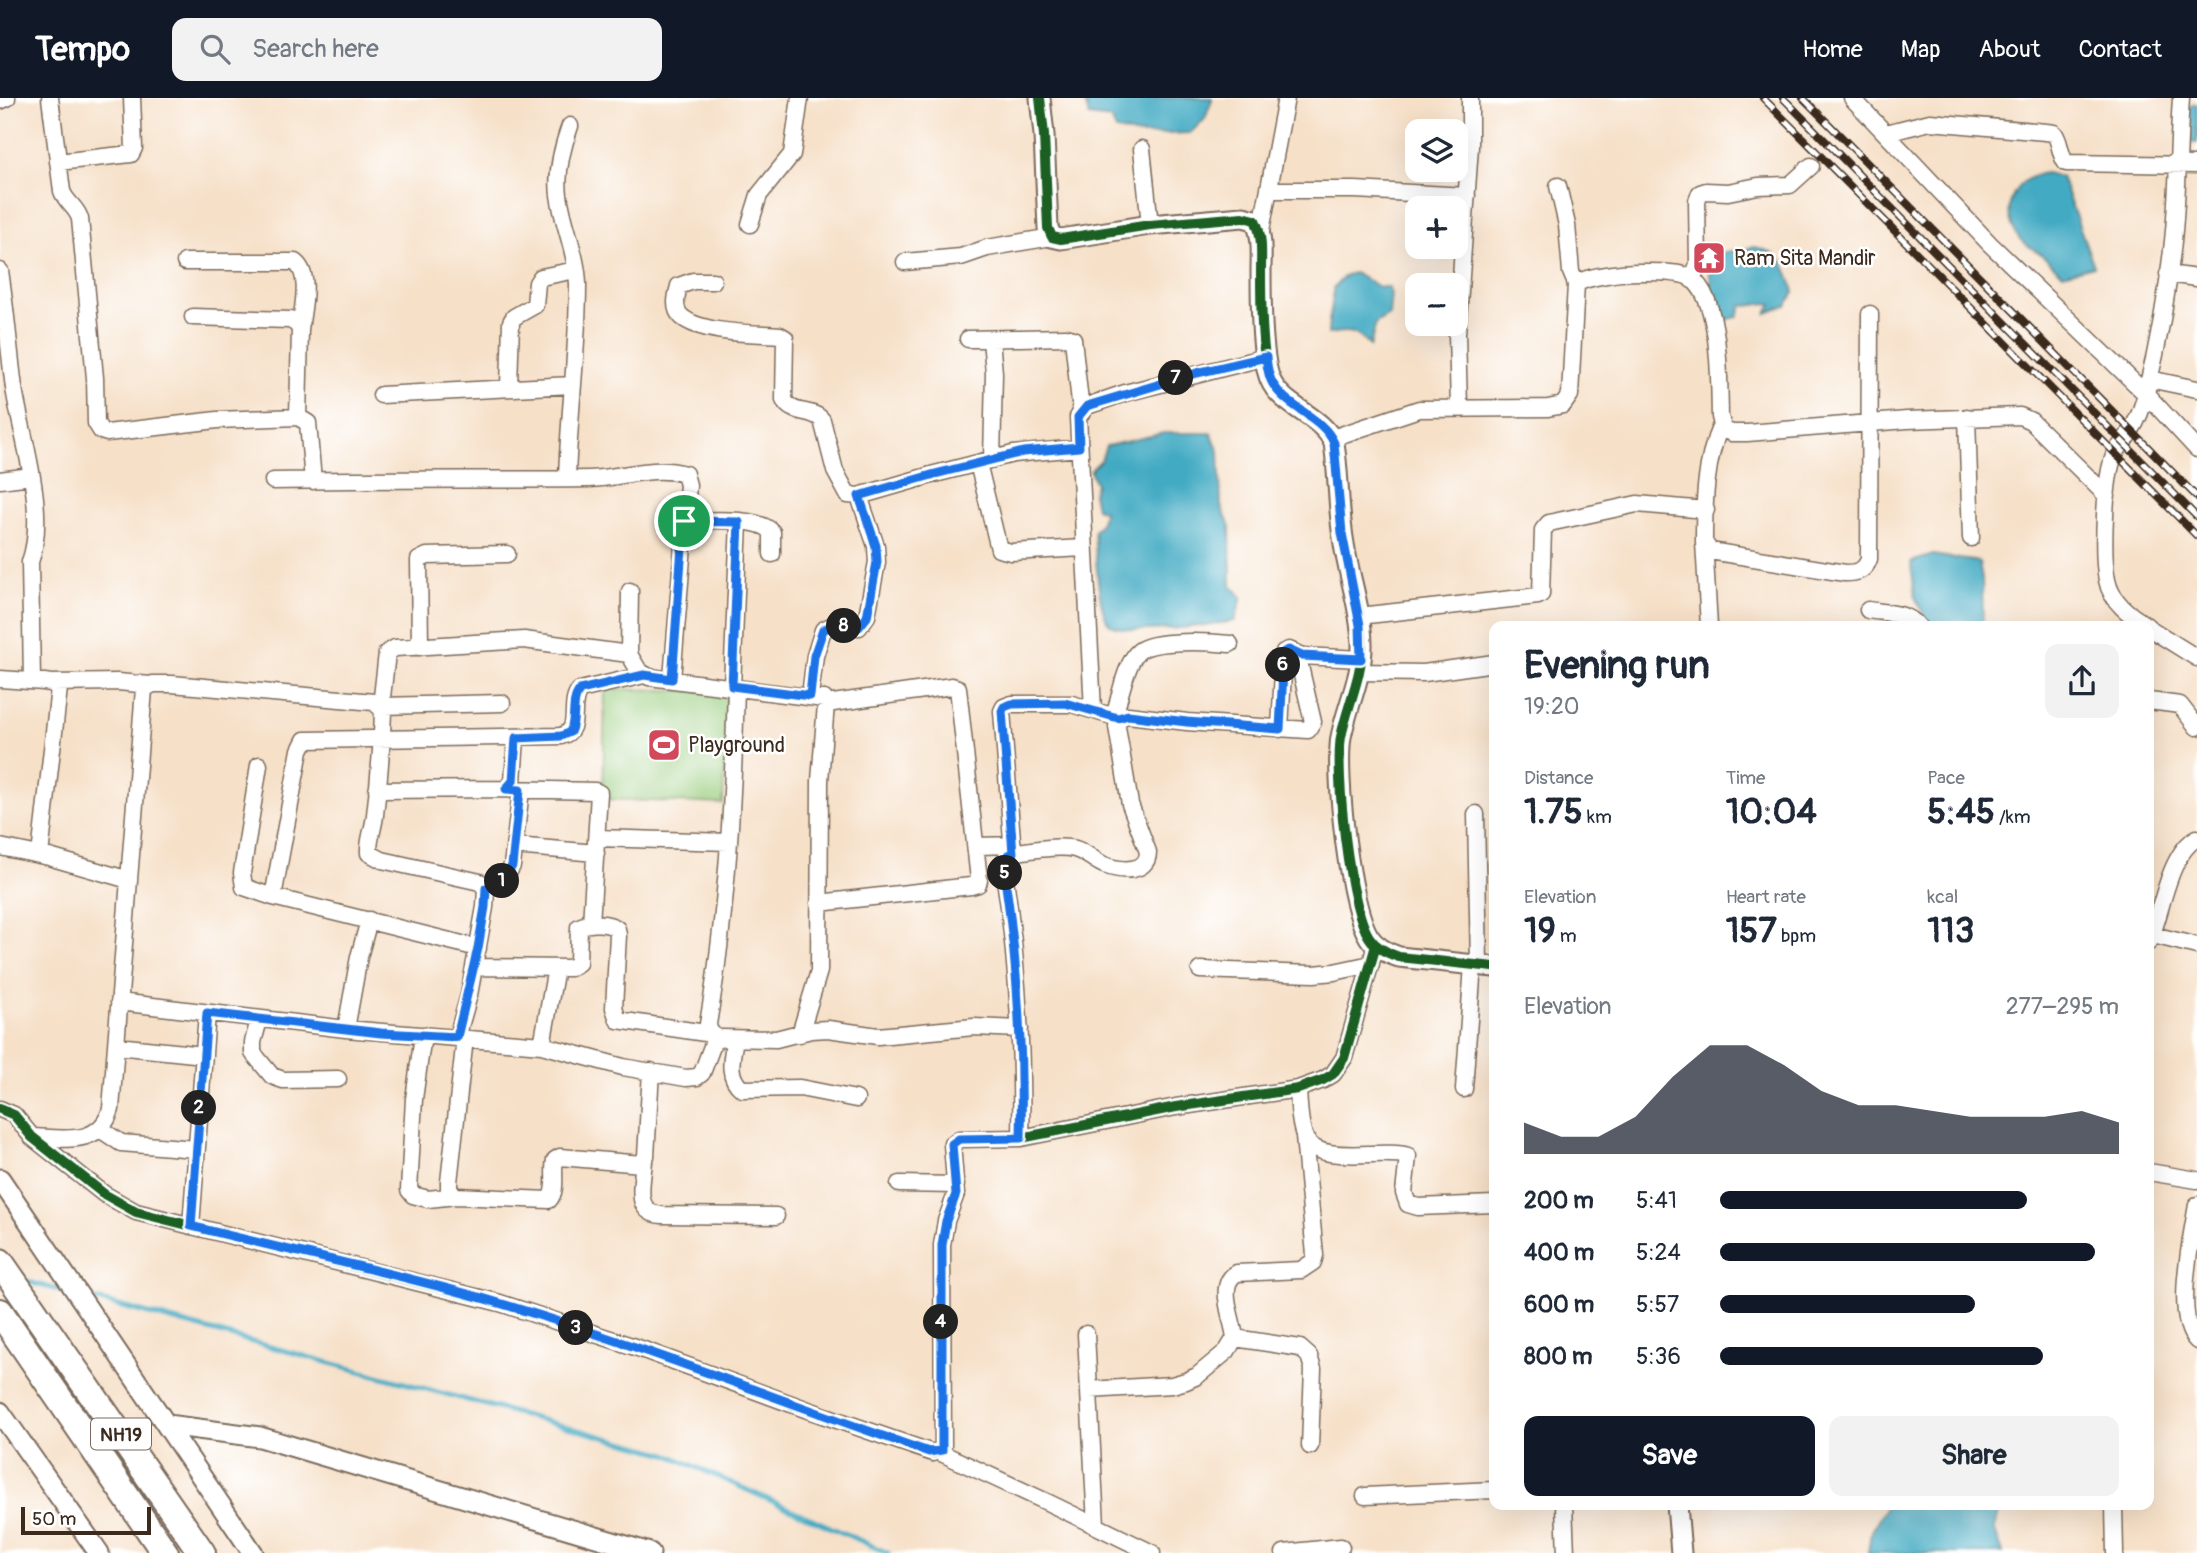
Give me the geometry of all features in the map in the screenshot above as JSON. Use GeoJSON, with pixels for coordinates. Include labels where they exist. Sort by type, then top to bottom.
{"type":"FeatureCollection","features":[{"type":"Feature","properties":{"kind":"highway","name":"NH19"},"geometry":{"type":"LineString","coordinates":[[0,1262],[202,1553]]}},
{"type":"Feature","properties":{"kind":"highway","name":"NH19"},"geometry":{"type":"LineString","coordinates":[[4,1319],[165,1553]]}},
{"type":"Feature","properties":{"kind":"street"},"geometry":{"type":"LineString","coordinates":[[0,101],[8,98]]}},
{"type":"Feature","properties":{"kind":"street"},"geometry":{"type":"LineString","coordinates":[[50,98],[64,198],[80,219],[95,378],[96,423],[101,431],[107,433],[217,420],[298,416],[308,422],[313,481]]}},
{"type":"Feature","properties":{"kind":"street"},"geometry":{"type":"LineString","coordinates":[[58,162],[131,154],[134,148],[132,98]]}},
{"type":"Feature","properties":{"kind":"street"},"geometry":{"type":"LineString","coordinates":[[750,224],[759,195],[792,153],[800,98]]}},
{"type":"Feature","properties":{"kind":"street"},"geometry":{"type":"LineString","coordinates":[[1040,98],[1048,229],[1052,237]]}},
{"type":"Feature","properties":{"kind":"street"},"geometry":{"type":"LineString","coordinates":[[939,1452],[943,1447],[942,1245],[946,1221],[955,1201],[952,1144],[955,1140],[1021,1138],[1176,1107],[1298,1089],[1323,1080],[1333,1074],[1344,1058],[1373,954],[1350,869],[1340,787],[1342,736],[1359,666],[1362,640],[1342,533],[1335,449],[1332,438],[1276,389],[1269,375],[1266,357],[1261,300],[1261,231],[1286,98]]}},
{"type":"Feature","properties":{"kind":"street"},"geometry":{"type":"LineString","coordinates":[[1459,407],[1457,334],[1467,195],[1470,98]]}},
{"type":"Feature","properties":{"kind":"street"},"geometry":{"type":"LineString","coordinates":[[2126,621],[2110,592],[2106,578],[2109,467],[2132,430],[2147,387],[2173,241],[2181,98]]}},
{"type":"Feature","properties":{"kind":"street"},"geometry":{"type":"LineString","coordinates":[[1858,100],[1990,244],[2147,387],[2197,449]]}},
{"type":"Feature","properties":{"kind":"street"},"geometry":{"type":"LineString","coordinates":[[1886,133],[1930,122],[2046,132],[2054,133],[2058,138],[2061,157],[2066,163],[2197,164]]}},
{"type":"Feature","properties":{"kind":"street"},"geometry":{"type":"LineString","coordinates":[[567,478],[577,338],[576,270],[558,193],[560,154],[570,126]]}},
{"type":"Feature","properties":{"kind":"street"},"geometry":{"type":"LineString","coordinates":[[1142,149],[1150,225]]}},
{"type":"Feature","properties":{"kind":"street"},"geometry":{"type":"LineString","coordinates":[[1692,280],[1698,264],[1697,201],[1700,193],[1790,185],[1811,166]]}},
{"type":"Feature","properties":{"kind":"street"},"geometry":{"type":"LineString","coordinates":[[1332,438],[1419,408],[1548,408],[1567,402],[1570,396],[1576,284],[1571,272],[1567,225],[1558,186]]}},
{"type":"Feature","properties":{"kind":"street"},"geometry":{"type":"LineString","coordinates":[[1269,190],[1356,190],[1467,195]]}},
{"type":"Feature","properties":{"kind":"street"},"geometry":{"type":"LineString","coordinates":[[905,262],[961,257],[987,248],[1150,225],[1243,217],[1255,220],[1261,231]]}},
{"type":"Feature","properties":{"kind":"street"},"geometry":{"type":"LineString","coordinates":[[185,262],[295,262],[302,268],[304,278],[298,416]]}},
{"type":"Feature","properties":{"kind":"street"},"geometry":{"type":"LineString","coordinates":[[509,387],[511,322],[514,317],[535,305],[537,283],[541,277],[576,270]]}},
{"type":"Feature","properties":{"kind":"street"},"geometry":{"type":"LineString","coordinates":[[0,271],[15,391],[31,476],[36,527],[30,562],[32,681]]}},
{"type":"Feature","properties":{"kind":"street"},"geometry":{"type":"LineString","coordinates":[[1576,284],[1588,279],[1635,272],[1680,274],[1699,286],[1705,299],[1714,325],[1721,425],[1711,453],[1706,510],[1704,542],[1709,621]]}},
{"type":"Feature","properties":{"kind":"street"},"geometry":{"type":"LineString","coordinates":[[2168,274],[2197,278]]}},
{"type":"Feature","properties":{"kind":"street"},"geometry":{"type":"LineString","coordinates":[[713,281],[693,281],[679,286],[677,310],[683,318],[701,327],[780,335],[785,338],[784,400],[793,410],[817,414],[822,420],[839,481],[848,495],[859,496],[1023,452],[1079,447]]}},
{"type":"Feature","properties":{"kind":"street"},"geometry":{"type":"LineString","coordinates":[[1704,542],[1710,551],[1727,555],[1845,573],[1855,573],[1865,568],[1869,559],[1870,314]]}},
{"type":"Feature","properties":{"kind":"street"},"geometry":{"type":"LineString","coordinates":[[193,317],[290,320],[297,324],[300,330]]}},
{"type":"Feature","properties":{"kind":"street"},"geometry":{"type":"LineString","coordinates":[[968,339],[1073,339],[1081,411],[1077,426],[1093,710]]}},
{"type":"Feature","properties":{"kind":"street"},"geometry":{"type":"LineString","coordinates":[[991,339],[994,373],[985,461],[999,549],[1011,552],[1084,548]]}},
{"type":"Feature","properties":{"kind":"street"},"geometry":{"type":"LineString","coordinates":[[1081,411],[1087,406],[1125,393],[1266,357]]}},
{"type":"Feature","properties":{"kind":"street"},"geometry":{"type":"LineString","coordinates":[[381,395],[572,385]]}},
{"type":"Feature","properties":{"kind":"street"},"geometry":{"type":"LineString","coordinates":[[2147,387],[2197,389]]}},
{"type":"Feature","properties":{"kind":"street"},"geometry":{"type":"LineString","coordinates":[[1721,425],[1732,433],[1967,417],[2008,415],[2026,418],[2107,496]]}},
{"type":"Feature","properties":{"kind":"street"},"geometry":{"type":"LineString","coordinates":[[1967,417],[1971,538]]}},
{"type":"Feature","properties":{"kind":"street"},"geometry":{"type":"LineString","coordinates":[[273,481],[606,478],[640,471],[685,474],[688,485],[672,679]]}},
{"type":"Feature","properties":{"kind":"street"},"geometry":{"type":"LineString","coordinates":[[0,480],[31,476]]}},
{"type":"Feature","properties":{"kind":"street"},"geometry":{"type":"LineString","coordinates":[[810,696],[814,656],[823,630],[833,625],[859,627],[867,617],[876,555],[871,529],[859,496]]}},
{"type":"Feature","properties":{"kind":"street"},"geometry":{"type":"LineString","coordinates":[[1359,616],[1538,596],[1541,594],[1543,530],[1549,523],[1637,504],[1706,510]]}},
{"type":"Feature","properties":{"kind":"street"},"geometry":{"type":"LineString","coordinates":[[684,521],[739,522],[771,530],[772,554]]}},
{"type":"Feature","properties":{"kind":"street"},"geometry":{"type":"LineString","coordinates":[[119,1002],[346,1029],[542,1045],[622,1067],[687,1078],[699,1076],[714,1037],[708,1024],[723,924],[729,842],[739,522]]}},
{"type":"Feature","properties":{"kind":"street"},"geometry":{"type":"LineString","coordinates":[[420,647],[419,561],[427,556],[507,554]]}},
{"type":"Feature","properties":{"kind":"street"},"geometry":{"type":"LineString","coordinates":[[630,591],[629,654],[644,675]]}},
{"type":"Feature","properties":{"kind":"street"},"geometry":{"type":"LineString","coordinates":[[1868,610],[1905,616],[1913,621]]}},
{"type":"Feature","properties":{"kind":"street"},"geometry":{"type":"LineString","coordinates":[[2154,631],[2197,659]]}},
{"type":"Feature","properties":{"kind":"street"},"geometry":{"type":"LineString","coordinates":[[456,1196],[449,1190],[449,1182],[461,1038],[485,907],[486,888],[480,882],[373,857],[369,853],[377,790],[383,710],[381,706],[387,653],[395,648],[524,640],[629,654]]}},
{"type":"Feature","properties":{"kind":"street"},"geometry":{"type":"LineString","coordinates":[[977,846],[1013,849],[1072,848],[1113,867],[1139,869],[1145,866],[1148,852],[1130,804],[1116,718],[1130,664],[1139,651],[1155,646],[1187,642],[1230,644]]}},
{"type":"Feature","properties":{"kind":"street"},"geometry":{"type":"LineString","coordinates":[[1280,729],[1284,652],[1289,650],[1302,656],[1359,666],[1424,673],[1489,664]]}},
{"type":"Feature","properties":{"kind":"street"},"geometry":{"type":"LineString","coordinates":[[1021,1138],[1023,1081],[1017,975],[1003,865],[1013,849],[1002,711],[1004,707],[1012,704],[1065,703],[1116,718],[1128,715],[1308,730],[1313,722],[1299,663],[1302,656]]}},
{"type":"Feature","properties":{"kind":"street"},"geometry":{"type":"LineString","coordinates":[[272,897],[302,743],[310,739],[381,741],[568,734],[574,724],[576,695],[580,690],[644,675],[824,699],[826,704],[820,781],[819,971],[800,1034]]}},
{"type":"Feature","properties":{"kind":"street"},"geometry":{"type":"LineString","coordinates":[[0,679],[51,683],[172,684],[323,696],[374,702],[381,706],[502,702]]}},
{"type":"Feature","properties":{"kind":"street"},"geometry":{"type":"LineString","coordinates":[[40,855],[60,699],[59,688],[51,683]]}},
{"type":"Feature","properties":{"kind":"street"},"geometry":{"type":"LineString","coordinates":[[32,1137],[83,1137],[100,1129],[108,1120],[111,1109],[144,689],[150,685]]}},
{"type":"Feature","properties":{"kind":"street"},"geometry":{"type":"LineString","coordinates":[[819,903],[975,885],[979,880],[958,688],[952,686],[826,704]]}},
{"type":"Feature","properties":{"kind":"street"},"geometry":{"type":"LineString","coordinates":[[2154,702],[2180,705],[2197,727]]}},
{"type":"Feature","properties":{"kind":"street"},"geometry":{"type":"LineString","coordinates":[[486,888],[497,884],[508,874],[514,846],[513,781],[516,738]]}},
{"type":"Feature","properties":{"kind":"street"},"geometry":{"type":"LineString","coordinates":[[259,765],[241,879],[244,887],[272,897],[478,948]]}},
{"type":"Feature","properties":{"kind":"street"},"geometry":{"type":"LineString","coordinates":[[377,790],[595,791],[600,798],[591,925]]}},
{"type":"Feature","properties":{"kind":"street"},"geometry":{"type":"LineString","coordinates":[[1464,1089],[1482,966],[1476,814]]}},
{"type":"Feature","properties":{"kind":"street"},"geometry":{"type":"LineString","coordinates":[[2154,930],[2174,869],[2190,842],[2197,838]]}},
{"type":"Feature","properties":{"kind":"street"},"geometry":{"type":"LineString","coordinates":[[514,846],[729,842]]}},
{"type":"Feature","properties":{"kind":"street"},"geometry":{"type":"LineString","coordinates":[[0,847],[40,855],[129,880]]}},
{"type":"Feature","properties":{"kind":"street"},"geometry":{"type":"LineString","coordinates":[[346,1029],[359,957],[369,920]]}},
{"type":"Feature","properties":{"kind":"street"},"geometry":{"type":"LineString","coordinates":[[474,967],[570,968],[578,963],[579,927],[612,925],[617,929],[614,1008],[618,1020],[735,1039],[776,1039],[818,1029],[878,1036],[974,1027],[1020,1029]]}},
{"type":"Feature","properties":{"kind":"street"},"geometry":{"type":"LineString","coordinates":[[2154,939],[2197,946]]}},
{"type":"Feature","properties":{"kind":"street"},"geometry":{"type":"LineString","coordinates":[[1200,970],[1314,974],[1373,954],[1386,953],[1399,957],[1482,966]]}},
{"type":"Feature","properties":{"kind":"street"},"geometry":{"type":"LineString","coordinates":[[542,1045],[556,968]]}},
{"type":"Feature","properties":{"kind":"street"},"geometry":{"type":"LineString","coordinates":[[191,1226],[207,1013]]}},
{"type":"Feature","properties":{"kind":"street"},"geometry":{"type":"LineString","coordinates":[[259,1020],[253,1053],[272,1076],[283,1080],[338,1079]]}},
{"type":"Feature","properties":{"kind":"street"},"geometry":{"type":"LineString","coordinates":[[422,1035],[414,1099],[410,1189],[413,1195],[428,1199],[456,1196],[550,1200],[554,1193],[554,1165],[557,1158],[637,1165],[644,1160]]}},
{"type":"Feature","properties":{"kind":"street"},"geometry":{"type":"LineString","coordinates":[[735,1039],[732,1076],[742,1089],[800,1088],[856,1099]]}},
{"type":"Feature","properties":{"kind":"street"},"geometry":{"type":"LineString","coordinates":[[117,1046],[204,1055]]}},
{"type":"Feature","properties":{"kind":"street"},"geometry":{"type":"LineString","coordinates":[[651,1072],[642,1200],[645,1209],[649,1213],[662,1215],[776,1216]]}},
{"type":"Feature","properties":{"kind":"street"},"geometry":{"type":"LineString","coordinates":[[1089,1390],[1172,1385],[1197,1376],[1227,1351],[1235,1338],[1226,1291],[1230,1276],[1237,1273],[1301,1270],[1313,1262],[1315,1255],[1298,1089]]}},
{"type":"Feature","properties":{"kind":"street"},"geometry":{"type":"LineString","coordinates":[[0,1109],[14,1115],[32,1137],[104,1195],[125,1207],[500,1303],[689,1365],[929,1452],[939,1452],[1152,1553]]}},
{"type":"Feature","properties":{"kind":"street"},"geometry":{"type":"LineString","coordinates":[[100,1129],[121,1143],[196,1149]]}},
{"type":"Feature","properties":{"kind":"street"},"geometry":{"type":"LineString","coordinates":[[1304,1136],[1312,1147],[1320,1151],[1408,1156],[1404,1193],[1408,1204],[1418,1207],[1489,1204]]}},
{"type":"Feature","properties":{"kind":"street"},"geometry":{"type":"LineString","coordinates":[[2154,1173],[2197,1181]]}},
{"type":"Feature","properties":{"kind":"street"},"geometry":{"type":"LineString","coordinates":[[0,1180],[253,1553]]}},
{"type":"Feature","properties":{"kind":"street"},"geometry":{"type":"LineString","coordinates":[[899,1184],[956,1185]]}},
{"type":"Feature","properties":{"kind":"street"},"geometry":{"type":"LineString","coordinates":[[2197,1205],[2185,1281],[2192,1321],[2191,1335],[2197,1341]]}},
{"type":"Feature","properties":{"kind":"street"},"geometry":{"type":"LineString","coordinates":[[1086,1334],[1096,1525]]}},
{"type":"Feature","properties":{"kind":"street"},"geometry":{"type":"LineString","coordinates":[[1235,1338],[1300,1348],[1309,1356],[1313,1369],[1310,1446]]}},
{"type":"Feature","properties":{"kind":"street"},"geometry":{"type":"LineString","coordinates":[[0,1412],[99,1553]]}},
{"type":"Feature","properties":{"kind":"street"},"geometry":{"type":"LineString","coordinates":[[167,1424],[260,1437],[650,1553]]}},
{"type":"Feature","properties":{"kind":"street"},"geometry":{"type":"LineString","coordinates":[[1365,1496],[1489,1490]]}},
{"type":"Feature","properties":{"kind":"street"},"geometry":{"type":"LineString","coordinates":[[1564,1510],[1566,1553]]}},
{"type":"Feature","properties":{"kind":"street"},"geometry":{"type":"LineString","coordinates":[[1677,1510],[1681,1553]]}},
{"type":"Feature","properties":{"kind":"street"},"geometry":{"type":"LineString","coordinates":[[2114,1510],[2115,1553]]}},
{"type":"Feature","properties":{"kind":"street"},"geometry":{"type":"LineString","coordinates":[[1284,1553],[1341,1547]]}},
{"type":"Feature","properties":{"kind":"green space","name":"Playground"},"geometry":{"type":"Polygon","coordinates":[[[605,689],[727,691],[723,804],[603,799],[605,689]]]}},
{"type":"Feature","properties":{"kind":"water"},"geometry":{"type":"Polygon","coordinates":[[[1084,98],[1212,100],[1205,119],[1190,133],[1139,135],[1116,130],[1111,119],[1089,116],[1084,98]]]}},
{"type":"Feature","properties":{"kind":"water"},"geometry":{"type":"Polygon","coordinates":[[[2197,104],[2197,143],[2187,141],[2185,109],[2197,104]]]}},
{"type":"Feature","properties":{"kind":"water"},"geometry":{"type":"Polygon","coordinates":[[[2046,173],[2061,177],[2094,266],[2063,274],[2022,241],[2013,229],[2010,218],[2012,197],[2024,181],[2046,173]]]}},
{"type":"Feature","properties":{"kind":"water"},"geometry":{"type":"Polygon","coordinates":[[[1755,247],[1778,257],[1786,268],[1794,292],[1787,305],[1767,313],[1772,304],[1742,305],[1738,317],[1720,321],[1712,299],[1708,255],[1755,247]]]}},
{"type":"Feature","properties":{"kind":"water"},"geometry":{"type":"Polygon","coordinates":[[[1354,273],[1379,287],[1388,287],[1391,294],[1389,315],[1376,323],[1370,346],[1351,333],[1328,334],[1333,288],[1346,275],[1354,273]]]}},
{"type":"Feature","properties":{"kind":"water"},"geometry":{"type":"Polygon","coordinates":[[[1164,433],[1211,433],[1219,451],[1221,506],[1230,526],[1231,585],[1242,597],[1235,621],[1147,630],[1116,627],[1108,622],[1104,614],[1099,592],[1094,531],[1100,524],[1104,511],[1096,508],[1093,493],[1096,484],[1090,471],[1101,460],[1106,446],[1164,433]]]}},
{"type":"Feature","properties":{"kind":"water"},"geometry":{"type":"Polygon","coordinates":[[[1933,555],[1979,562],[1983,621],[1922,621],[1923,613],[1915,597],[1911,562],[1933,555]]]}},
{"type":"Feature","properties":{"kind":"water"},"geometry":{"type":"Polygon","coordinates":[[[1884,1510],[1999,1510],[1994,1528],[2003,1553],[1868,1553],[1871,1531],[1884,1510]]]}},
{"type":"Feature","properties":{"kind":"waterway"},"geometry":{"type":"LineString","coordinates":[[25,1281],[70,1293]]}},
{"type":"Feature","properties":{"kind":"waterway"},"geometry":{"type":"LineString","coordinates":[[86,1297],[667,1454],[888,1553]]}},
{"type":"Feature","properties":{"kind":"railway"},"geometry":{"type":"LineString","coordinates":[[1763,98],[2197,536]]}},
{"type":"Feature","properties":{"kind":"railway"},"geometry":{"type":"LineString","coordinates":[[1783,98],[2197,517]]}},
{"type":"Feature","properties":{"kind":"railway"},"geometry":{"type":"LineString","coordinates":[[1803,98],[2197,497]]}},
{"type":"Feature","properties":{"kind":"cycle path"},"geometry":{"type":"LineString","coordinates":[[1040,98],[1048,228],[1052,237],[1061,239],[1150,225],[1243,217],[1255,220],[1260,239],[1262,327],[1270,379],[1275,389],[1320,425],[1334,443],[1342,531],[1362,643],[1360,667],[1341,737],[1340,755],[1345,839],[1355,898],[1362,921],[1375,944],[1399,957],[1489,966]]}},
{"type":"Feature","properties":{"kind":"cycle path"},"geometry":{"type":"LineString","coordinates":[[0,1109],[14,1115],[32,1137],[104,1194],[136,1212],[500,1303],[641,1349],[933,1453],[942,1450],[943,1446],[942,1245],[946,1221],[956,1194],[952,1144],[959,1139],[1021,1138],[1176,1107],[1298,1089],[1323,1080],[1333,1074],[1344,1058],[1376,945]]}},
{"type":"Feature","properties":{"kind":"place","name":"Ram Sita Mandir"},"geometry":{"type":"Point","coordinates":[1709,258]}},
{"type":"Feature","properties":{"kind":"place","name":"Playground"},"geometry":{"type":"Point","coordinates":[664,745]}},
{"type":"Feature","properties":{"kind":"route"},"geometry":{"type":"LineString","coordinates":[[1266,357],[1271,382],[1276,389],[1328,433],[1334,443],[1344,548],[1362,640],[1361,659],[1302,656],[1289,650],[1284,652],[1280,729],[1128,715],[1118,718],[1065,703],[1012,704],[1004,707],[1002,711],[1013,853],[1008,855],[1003,865],[1017,975],[1023,1081],[1021,1138],[959,1139],[952,1144],[956,1194],[946,1221],[942,1245],[943,1447],[939,1452],[929,1452],[713,1374],[500,1303],[191,1226],[207,1013],[381,1033],[457,1037],[463,1021],[478,948],[486,888],[503,880],[512,866],[520,790],[506,789],[513,781],[516,738],[568,734],[574,724],[576,695],[580,690],[644,675],[672,679],[684,521],[739,522],[732,686],[810,696],[814,656],[823,630],[833,625],[859,627],[867,617],[877,562],[876,546],[859,496],[1023,452],[1079,447],[1078,417],[1087,406],[1197,373],[1266,357]]}}]}
